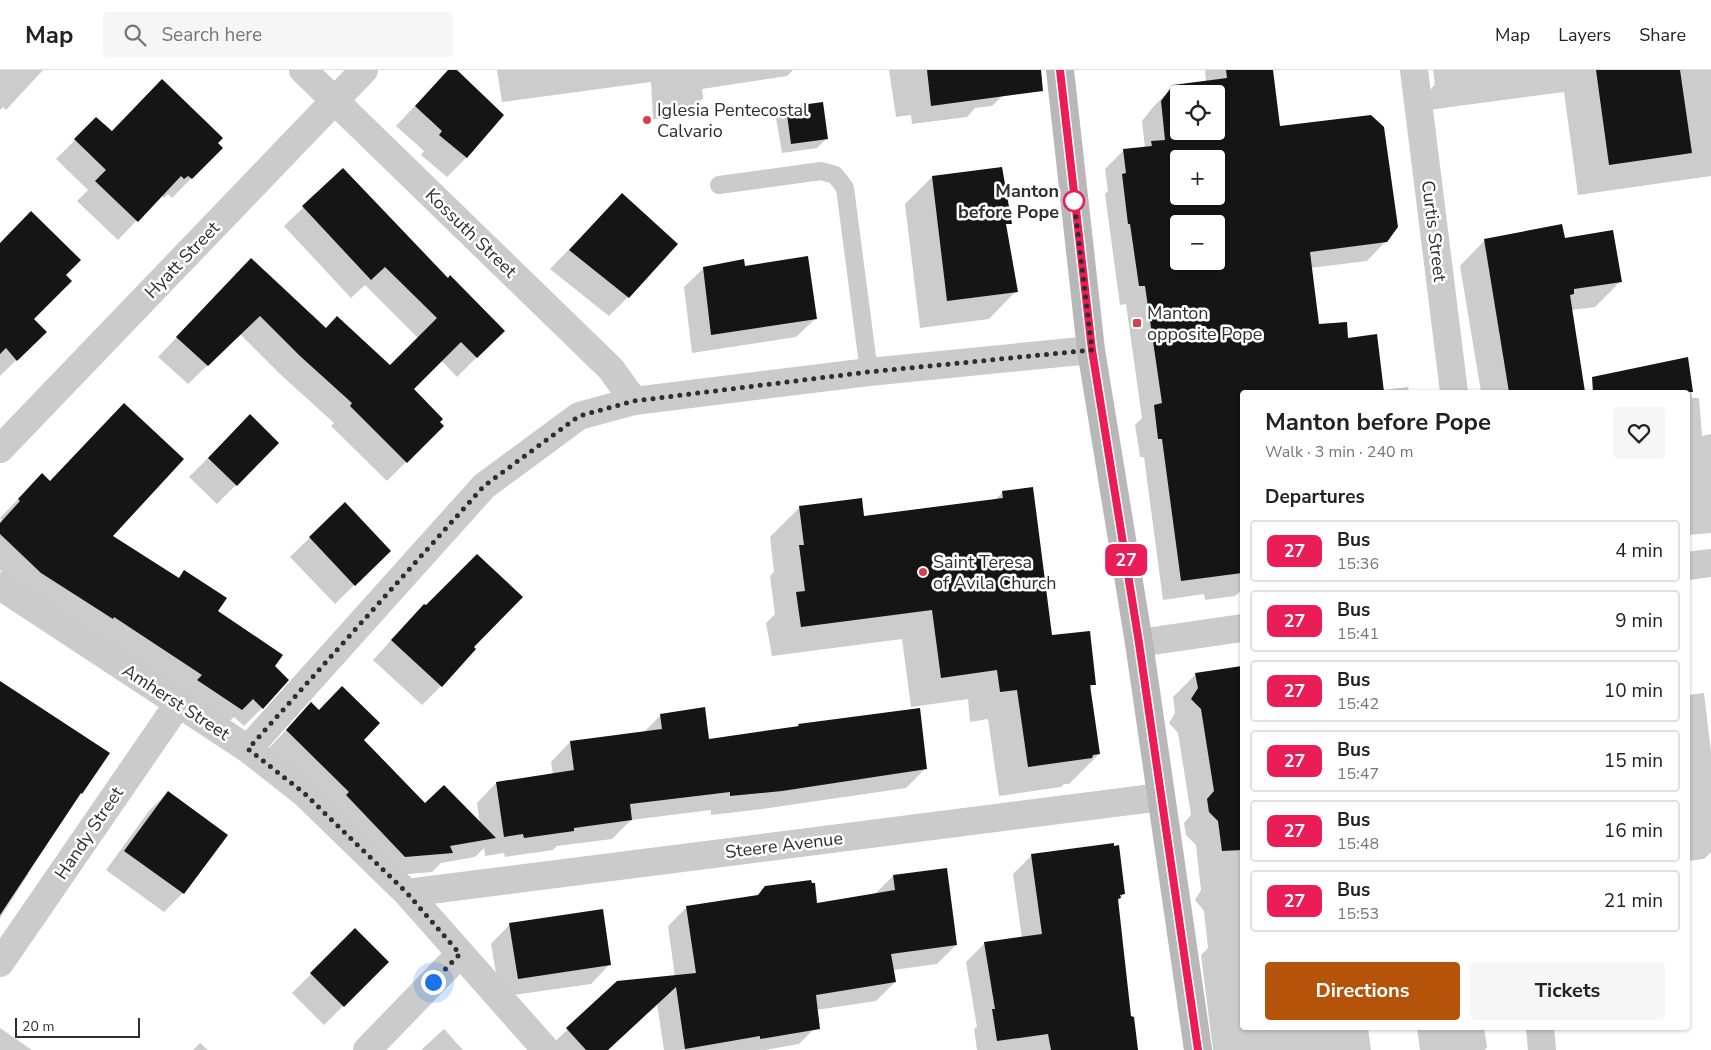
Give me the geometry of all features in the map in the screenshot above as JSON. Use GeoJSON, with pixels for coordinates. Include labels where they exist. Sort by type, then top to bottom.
{"type":"FeatureCollection","features":[{"type":"Feature","properties":{"kind":"main road"},"geometry":{"type":"LineString","coordinates":[[1060,70],[1092,350],[1139,643],[1198,1050]]}},
{"type":"Feature","properties":{"kind":"street","name":"Kossuth Street"},"geometry":{"type":"LineString","coordinates":[[303,70],[611,369],[634,401]]}},
{"type":"Feature","properties":{"kind":"street","name":"Hyatt Street"},"geometry":{"type":"LineString","coordinates":[[0,449],[364,70]]}},
{"type":"Feature","properties":{"kind":"street","name":"Curtis Street"},"geometry":{"type":"LineString","coordinates":[[1414,70],[1454,390]]}},
{"type":"Feature","properties":{"kind":"street"},"geometry":{"type":"LineString","coordinates":[[248,749],[484,486],[579,416],[634,401],[868,372],[1092,350]]}},
{"type":"Feature","properties":{"kind":"street"},"geometry":{"type":"LineString","coordinates":[[1690,566],[1711,563]]}},
{"type":"Feature","properties":{"kind":"street","name":"Amherst Street"},"geometry":{"type":"LineString","coordinates":[[0,586],[248,749],[304,793],[407,893],[546,1050]]}},
{"type":"Feature","properties":{"kind":"street"},"geometry":{"type":"LineString","coordinates":[[1139,643],[1240,628]]}},
{"type":"Feature","properties":{"kind":"street","name":"Handy Street"},"geometry":{"type":"LineString","coordinates":[[0,963],[178,704]]}},
{"type":"Feature","properties":{"kind":"street","name":"Steere Avenue"},"geometry":{"type":"LineString","coordinates":[[407,893],[1161,797]]}},
{"type":"Feature","properties":{"kind":"street"},"geometry":{"type":"LineString","coordinates":[[367,1050],[460,954]]}},
{"type":"Feature","properties":{"kind":"street"},"geometry":{"type":"LineString","coordinates":[[1540,1030],[1542,1050]]}},
{"type":"Feature","properties":{"kind":"lane"},"geometry":{"type":"LineString","coordinates":[[719,186],[821,171],[835,175],[845,188],[868,372]]}},
{"type":"Feature","properties":{"kind":"building"},"geometry":{"type":"Polygon","coordinates":[[[448,70],[457,70],[504,115],[467,158],[439,135],[442,131],[415,106],[448,70]]]}},
{"type":"Feature","properties":{"kind":"building"},"geometry":{"type":"Polygon","coordinates":[[[927,70],[1041,70],[1043,91],[931,106],[927,70]]]}},
{"type":"Feature","properties":{"kind":"building"},"geometry":{"type":"Polygon","coordinates":[[[1226,70],[1273,70],[1280,126],[1371,115],[1384,127],[1398,227],[1387,242],[1310,252],[1319,324],[1347,322],[1348,338],[1377,334],[1384,390],[1240,390],[1240,573],[1181,581],[1162,439],[1158,439],[1154,405],[1162,403],[1145,286],[1139,286],[1130,224],[1128,224],[1122,174],[1126,173],[1123,149],[1152,146],[1151,141],[1165,140],[1161,101],[1170,89],[1170,140],[1225,140],[1225,85],[1173,85],[1227,78],[1226,70]]]}},
{"type":"Feature","properties":{"kind":"building"},"geometry":{"type":"Polygon","coordinates":[[[1596,70],[1680,70],[1692,153],[1609,165],[1596,70]]]}},
{"type":"Feature","properties":{"kind":"building"},"geometry":{"type":"Polygon","coordinates":[[[162,79],[223,138],[218,143],[223,148],[192,179],[188,176],[184,179],[181,176],[138,222],[95,181],[106,170],[74,139],[96,117],[112,131],[162,79]]]}},
{"type":"Feature","properties":{"kind":"building"},"geometry":{"type":"Polygon","coordinates":[[[823,102],[828,139],[791,144],[786,107],[823,102]]]}},
{"type":"Feature","properties":{"kind":"building"},"geometry":{"type":"Polygon","coordinates":[[[1002,167],[1012,224],[1006,224],[1018,292],[947,301],[932,176],[1002,167]]]}},
{"type":"Feature","properties":{"kind":"building"},"geometry":{"type":"Polygon","coordinates":[[[343,168],[448,278],[450,275],[505,331],[477,358],[461,342],[414,389],[443,419],[440,422],[444,426],[407,463],[350,406],[352,403],[300,356],[260,316],[208,366],[176,337],[251,258],[326,328],[337,316],[390,365],[437,318],[385,267],[371,280],[302,206],[343,168]]]}},
{"type":"Feature","properties":{"kind":"building"},"geometry":{"type":"Polygon","coordinates":[[[622,193],[678,244],[629,298],[569,250],[622,193]]]}},
{"type":"Feature","properties":{"kind":"building"},"geometry":{"type":"Polygon","coordinates":[[[31,211],[81,260],[66,275],[72,281],[34,319],[47,332],[17,361],[6,348],[0,354],[0,243],[31,211]]]}},
{"type":"Feature","properties":{"kind":"building"},"geometry":{"type":"Polygon","coordinates":[[[1562,224],[1565,238],[1613,230],[1622,282],[1574,289],[1574,294],[1570,295],[1585,390],[1509,390],[1484,239],[1562,224]]]}},
{"type":"Feature","properties":{"kind":"building"},"geometry":{"type":"Polygon","coordinates":[[[808,256],[817,319],[711,335],[703,267],[744,259],[745,266],[808,256]]]}},
{"type":"Feature","properties":{"kind":"building"},"geometry":{"type":"Polygon","coordinates":[[[1688,357],[1693,392],[1690,392],[1690,390],[1593,390],[1592,377],[1688,357]]]}},
{"type":"Feature","properties":{"kind":"building"},"geometry":{"type":"Polygon","coordinates":[[[124,403],[184,459],[113,536],[179,578],[184,570],[227,598],[218,611],[283,655],[275,666],[289,680],[263,709],[253,699],[242,710],[197,680],[202,675],[114,617],[113,619],[41,573],[0,534],[0,523],[20,501],[18,499],[42,473],[50,481],[124,403]]]}},
{"type":"Feature","properties":{"kind":"building"},"geometry":{"type":"Polygon","coordinates":[[[250,414],[279,443],[237,486],[208,458],[250,414]]]}},
{"type":"Feature","properties":{"kind":"building"},"geometry":{"type":"Polygon","coordinates":[[[1033,487],[1052,635],[1090,631],[1096,685],[1090,685],[1100,754],[1093,755],[1092,758],[1028,767],[1017,690],[1000,692],[997,670],[941,678],[932,610],[801,627],[796,592],[805,591],[799,545],[804,545],[799,506],[862,498],[864,516],[1003,498],[1002,491],[1033,487]]]}},
{"type":"Feature","properties":{"kind":"building"},"geometry":{"type":"Polygon","coordinates":[[[345,502],[391,551],[355,586],[309,537],[345,502]]]}},
{"type":"Feature","properties":{"kind":"building"},"geometry":{"type":"Polygon","coordinates":[[[477,554],[523,597],[474,647],[476,649],[442,687],[391,640],[424,604],[426,605],[477,554]]]}},
{"type":"Feature","properties":{"kind":"building"},"geometry":{"type":"Polygon","coordinates":[[[1240,666],[1240,850],[1222,851],[1218,821],[1209,812],[1207,799],[1214,791],[1201,709],[1191,699],[1198,688],[1195,673],[1240,666]]]}},
{"type":"Feature","properties":{"kind":"building"},"geometry":{"type":"Polygon","coordinates":[[[0,681],[110,753],[81,793],[0,915],[0,681]]]}},
{"type":"Feature","properties":{"kind":"building"},"geometry":{"type":"Polygon","coordinates":[[[342,686],[380,723],[364,740],[425,803],[444,785],[496,838],[450,846],[453,853],[405,857],[346,795],[349,792],[286,730],[311,702],[319,710],[342,686]]]}},
{"type":"Feature","properties":{"kind":"building"},"geometry":{"type":"Polygon","coordinates":[[[705,707],[709,739],[799,726],[798,724],[920,708],[927,769],[782,791],[730,796],[730,792],[630,804],[632,820],[574,828],[574,831],[524,838],[523,834],[504,837],[496,782],[574,770],[570,741],[662,729],[660,714],[705,707]]]}},
{"type":"Feature","properties":{"kind":"building"},"geometry":{"type":"Polygon","coordinates":[[[168,791],[228,835],[184,894],[124,851],[168,791]]]}},
{"type":"Feature","properties":{"kind":"building"},"geometry":{"type":"Polygon","coordinates":[[[1114,843],[1114,846],[1119,845],[1125,894],[1120,895],[1121,898],[1118,899],[1131,1016],[1134,1017],[1138,1050],[1051,1050],[1048,1034],[997,1041],[992,1009],[995,1009],[984,942],[1042,934],[1031,854],[1114,843]]]}},
{"type":"Feature","properties":{"kind":"building"},"geometry":{"type":"Polygon","coordinates":[[[947,868],[957,945],[891,954],[896,982],[816,995],[820,1029],[760,1039],[760,1036],[685,1049],[676,987],[608,1050],[586,1050],[566,1028],[617,981],[696,973],[686,906],[758,895],[765,886],[811,880],[812,883],[815,883],[817,903],[895,890],[893,875],[947,868]]]}},
{"type":"Feature","properties":{"kind":"building"},"geometry":{"type":"Polygon","coordinates":[[[603,909],[611,965],[518,979],[509,923],[603,909]]]}},
{"type":"Feature","properties":{"kind":"building"},"geometry":{"type":"Polygon","coordinates":[[[355,928],[389,962],[344,1007],[310,973],[355,928]]]}},
{"type":"Feature","properties":{"kind":"bus line","name":"27"},"geometry":{"type":"LineString","coordinates":[[1060,70],[1092,350],[1139,643],[1198,1050]]}},
{"type":"Feature","properties":{"kind":"place","name":"Iglesia Pentecostal Calvario"},"geometry":{"type":"Point","coordinates":[647,120]}},
{"type":"Feature","properties":{"kind":"place","name":"Manton before Pope"},"geometry":{"type":"Point","coordinates":[1074,201]}},
{"type":"Feature","properties":{"kind":"place","name":"Manton opposite Pope"},"geometry":{"type":"Point","coordinates":[1137,323]}},
{"type":"Feature","properties":{"kind":"place","name":"Saint Teresa of Avila Church"},"geometry":{"type":"Point","coordinates":[923,572]}},
{"type":"Feature","properties":{"kind":"route"},"geometry":{"type":"LineString","coordinates":[[433,982],[460,954],[407,893],[304,793],[248,749],[484,486],[579,416],[634,401],[868,372],[1092,350],[1074,201]]}}]}
